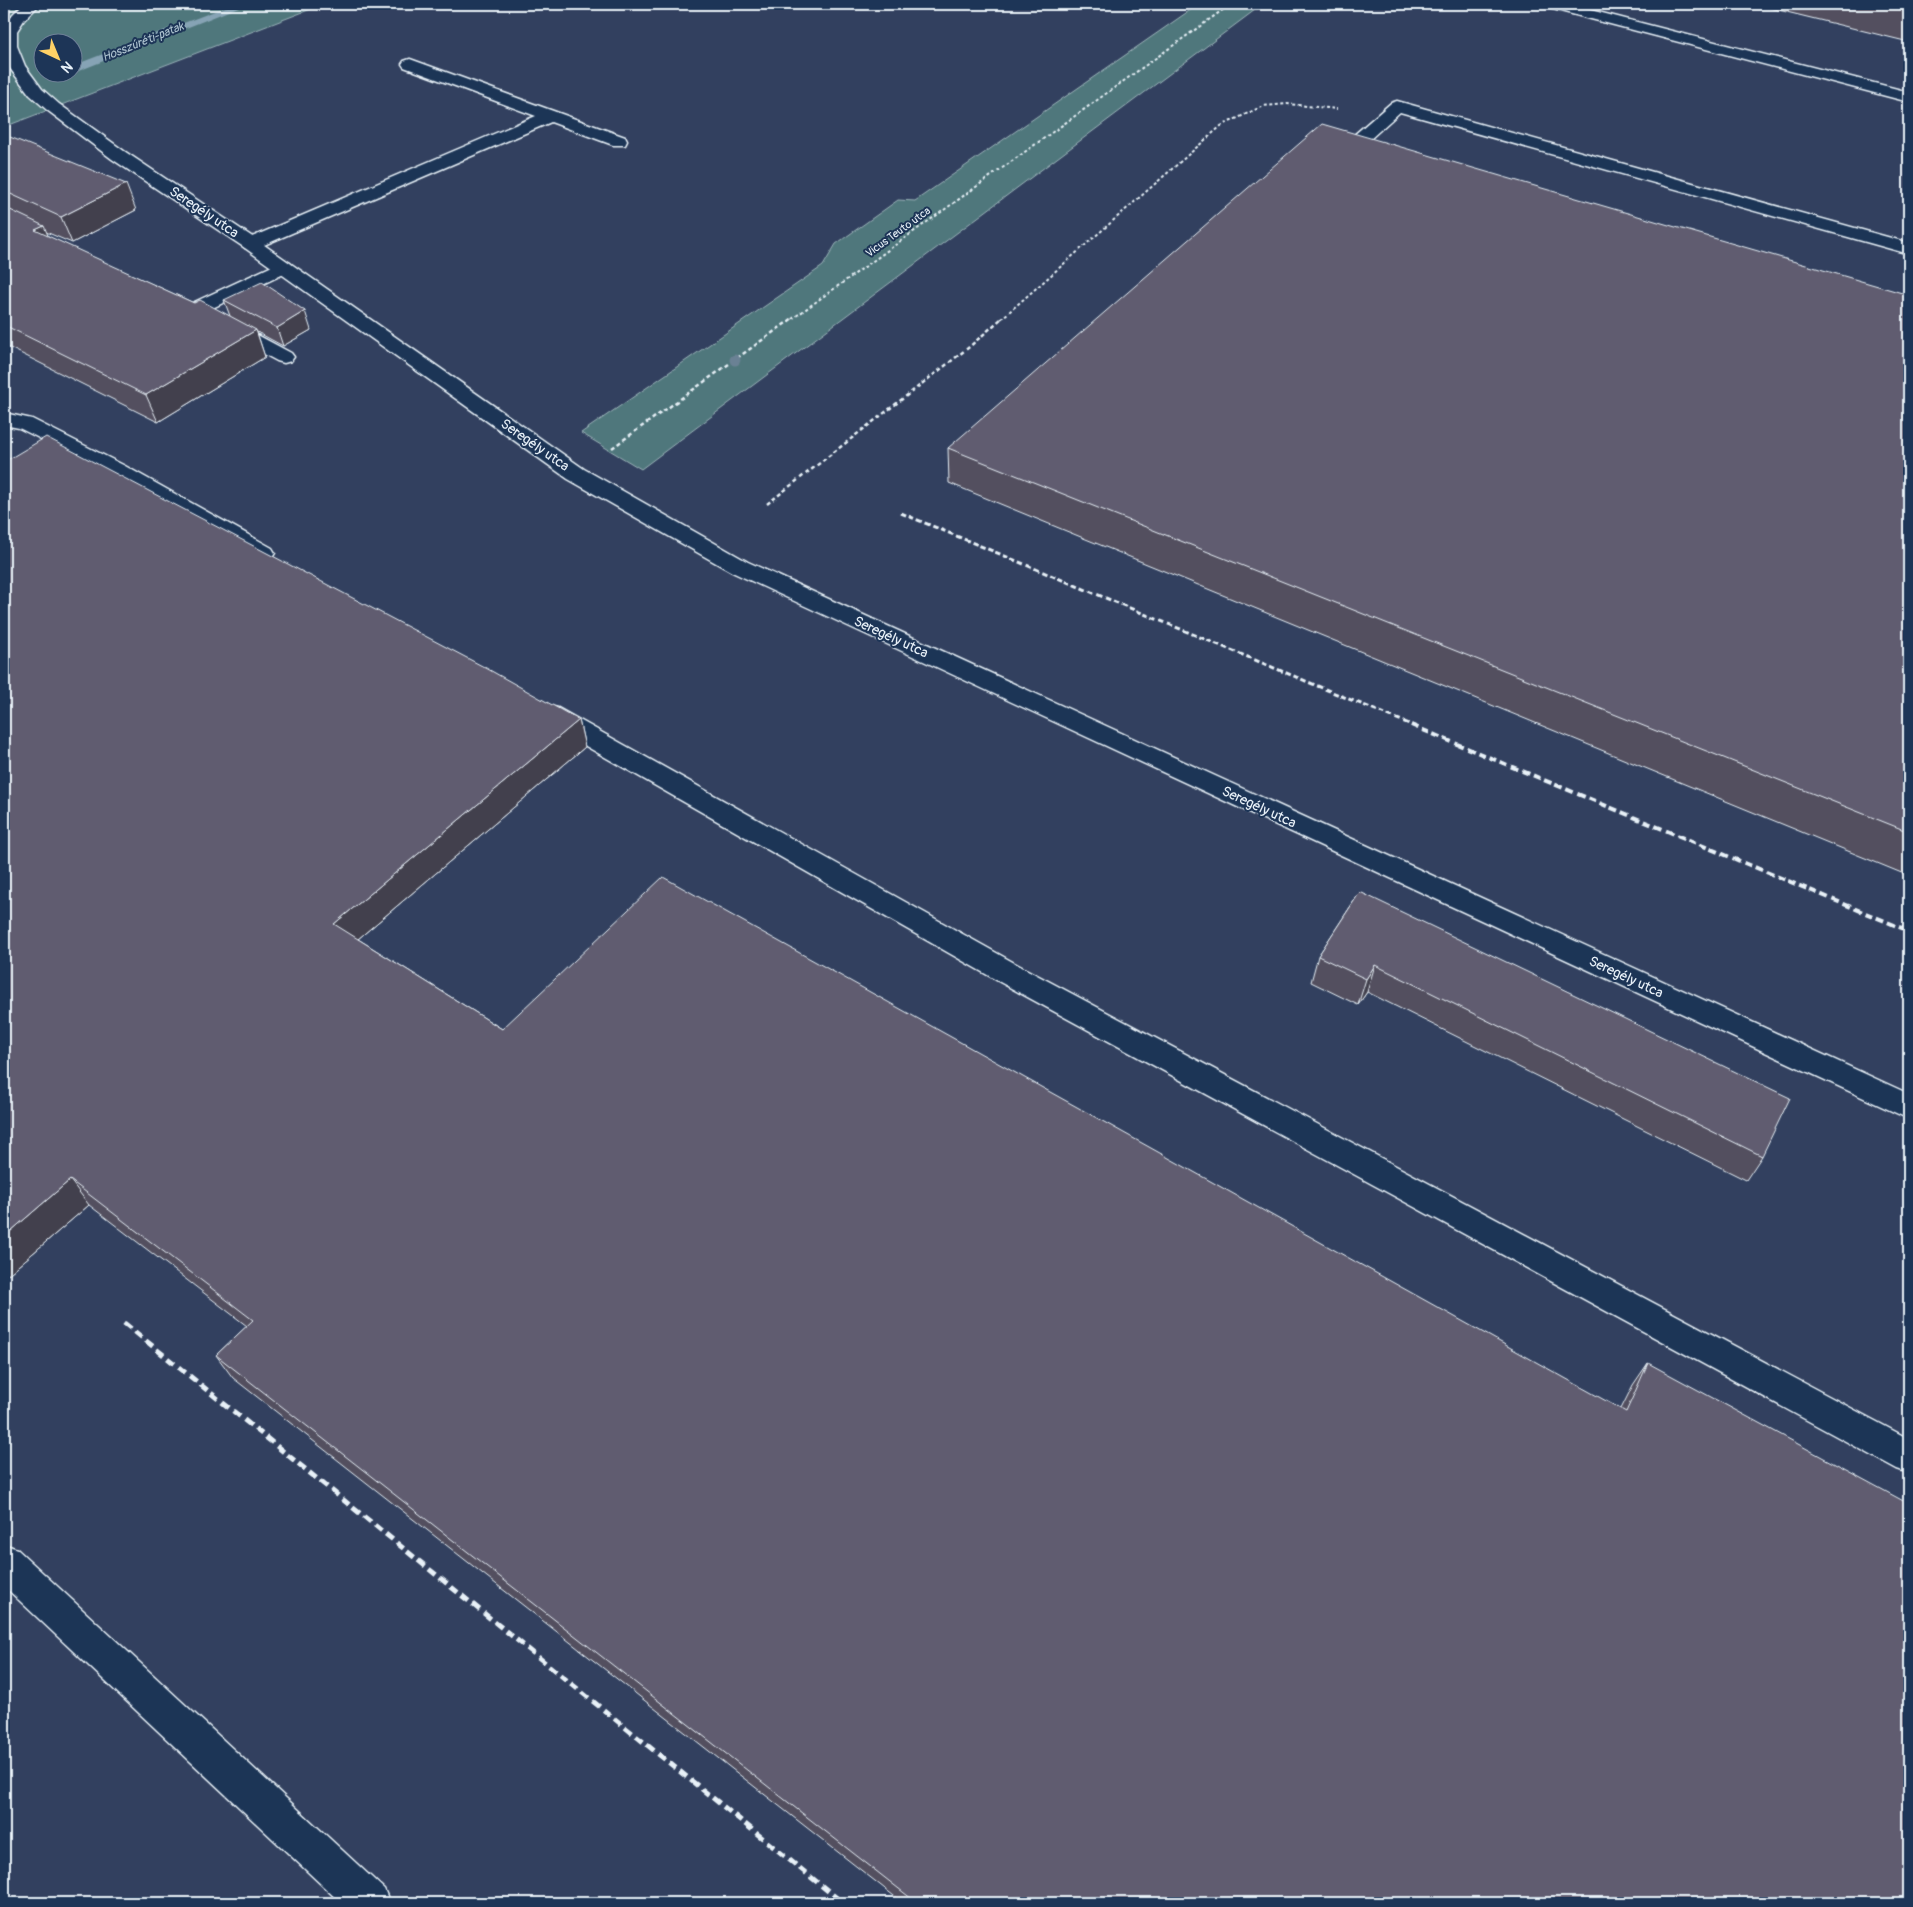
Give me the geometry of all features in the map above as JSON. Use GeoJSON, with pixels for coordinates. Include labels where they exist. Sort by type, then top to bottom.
{"type":"FeatureCollection","features":[{"type":"Feature","properties":{"kind":"street","name":"Seregély utca"},"geometry":{"type":"LineString","coordinates":[[32,4],[18,17],[9,31],[9,46],[17,67],[36,92],[118,155],[252,244],[576,474],[740,567],[1909,1107]]}},
{"type":"Feature","properties":{"kind":"street"},"geometry":{"type":"LineString","coordinates":[[1550,4],[1909,96]]}},
{"type":"Feature","properties":{"kind":"street"},"geometry":{"type":"LineString","coordinates":[[410,64],[620,141]]}},
{"type":"Feature","properties":{"kind":"street"},"geometry":{"type":"LineString","coordinates":[[1352,146],[1398,106],[1909,249]]}},
{"type":"Feature","properties":{"kind":"street"},"geometry":{"type":"LineString","coordinates":[[252,244],[551,116]]}},
{"type":"Feature","properties":{"kind":"street"},"geometry":{"type":"LineString","coordinates":[[195,310],[283,267]]}},
{"type":"Feature","properties":{"kind":"street"},"geometry":{"type":"LineString","coordinates":[[177,301],[284,357]]}},
{"type":"Feature","properties":{"kind":"street"},"geometry":{"type":"LineString","coordinates":[[4,419],[25,423],[118,470],[282,563]]}},
{"type":"Feature","properties":{"kind":"street"},"geometry":{"type":"LineString","coordinates":[[524,700],[1008,973],[1909,1457]]}},
{"type":"Feature","properties":{"kind":"street"},"geometry":{"type":"LineString","coordinates":[[4,1562],[370,1903]]}},
{"type":"Feature","properties":{"kind":"path","name":"Vicus Teuto utca"},"geometry":{"type":"LineString","coordinates":[[576,474],[1230,4]]}},
{"type":"Feature","properties":{"kind":"path"},"geometry":{"type":"LineString","coordinates":[[768,504],[968,348],[1221,126],[1263,106],[1287,104],[1328,107],[1381,120]]}},
{"type":"Feature","properties":{"kind":"shaded area"},"geometry":{"type":"Polygon","coordinates":[[[324,4],[1909,4],[1909,1903],[4,1903],[4,127],[324,4]]]}},
{"type":"Feature","properties":{"kind":"green space"},"geometry":{"type":"Polygon","coordinates":[[[4,4],[324,4],[4,127],[4,4]]]}},
{"type":"Feature","properties":{"kind":"green space"},"geometry":{"type":"Polygon","coordinates":[[[1199,4],[1263,4],[641,469],[581,433],[823,266],[836,244],[898,200],[915,201],[1199,4]]]}},
{"type":"Feature","properties":{"kind":"building"},"geometry":{"type":"Polygon","coordinates":[[[1895,4],[1909,4],[1909,7],[1895,4]]]}},
{"type":"Feature","properties":{"kind":"building"},"geometry":{"type":"Polygon","coordinates":[[[1322,124],[1909,295],[1909,832],[948,448],[1322,124]]]}},
{"type":"Feature","properties":{"kind":"building"},"geometry":{"type":"Polygon","coordinates":[[[5,135],[126,184],[61,217],[4,191],[5,135]]]}},
{"type":"Feature","properties":{"kind":"building"},"geometry":{"type":"Polygon","coordinates":[[[4,207],[44,226],[35,230],[194,303],[200,300],[256,330],[146,395],[4,325],[4,207]]]}},
{"type":"Feature","properties":{"kind":"building"},"geometry":{"type":"Polygon","coordinates":[[[262,282],[305,311],[277,328],[224,300],[262,282]]]}},
{"type":"Feature","properties":{"kind":"building"},"geometry":{"type":"Polygon","coordinates":[[[46,437],[486,668],[579,720],[334,924],[502,1029],[663,877],[1626,1412],[1648,1363],[1909,1504],[1909,1903],[917,1903],[216,1355],[253,1320],[70,1180],[4,1237],[4,462],[46,437]]]}},
{"type":"Feature","properties":{"kind":"building"},"geometry":{"type":"Polygon","coordinates":[[[1360,892],[1790,1098],[1762,1156],[1375,965],[1366,979],[1318,956],[1360,892]]]}},
{"type":"Feature","properties":{"kind":"waterway","name":"Hosszúréti-patak"},"geometry":{"type":"LineString","coordinates":[[82,66],[241,4]]}},
{"type":"Feature","properties":{"kind":"railway"},"geometry":{"type":"LineString","coordinates":[[901,513],[1414,726]]}},
{"type":"Feature","properties":{"kind":"railway"},"geometry":{"type":"LineString","coordinates":[[1411,725],[1909,931]]}},
{"type":"Feature","properties":{"kind":"railway"},"geometry":{"type":"LineString","coordinates":[[124,1323],[843,1903]]}}]}
